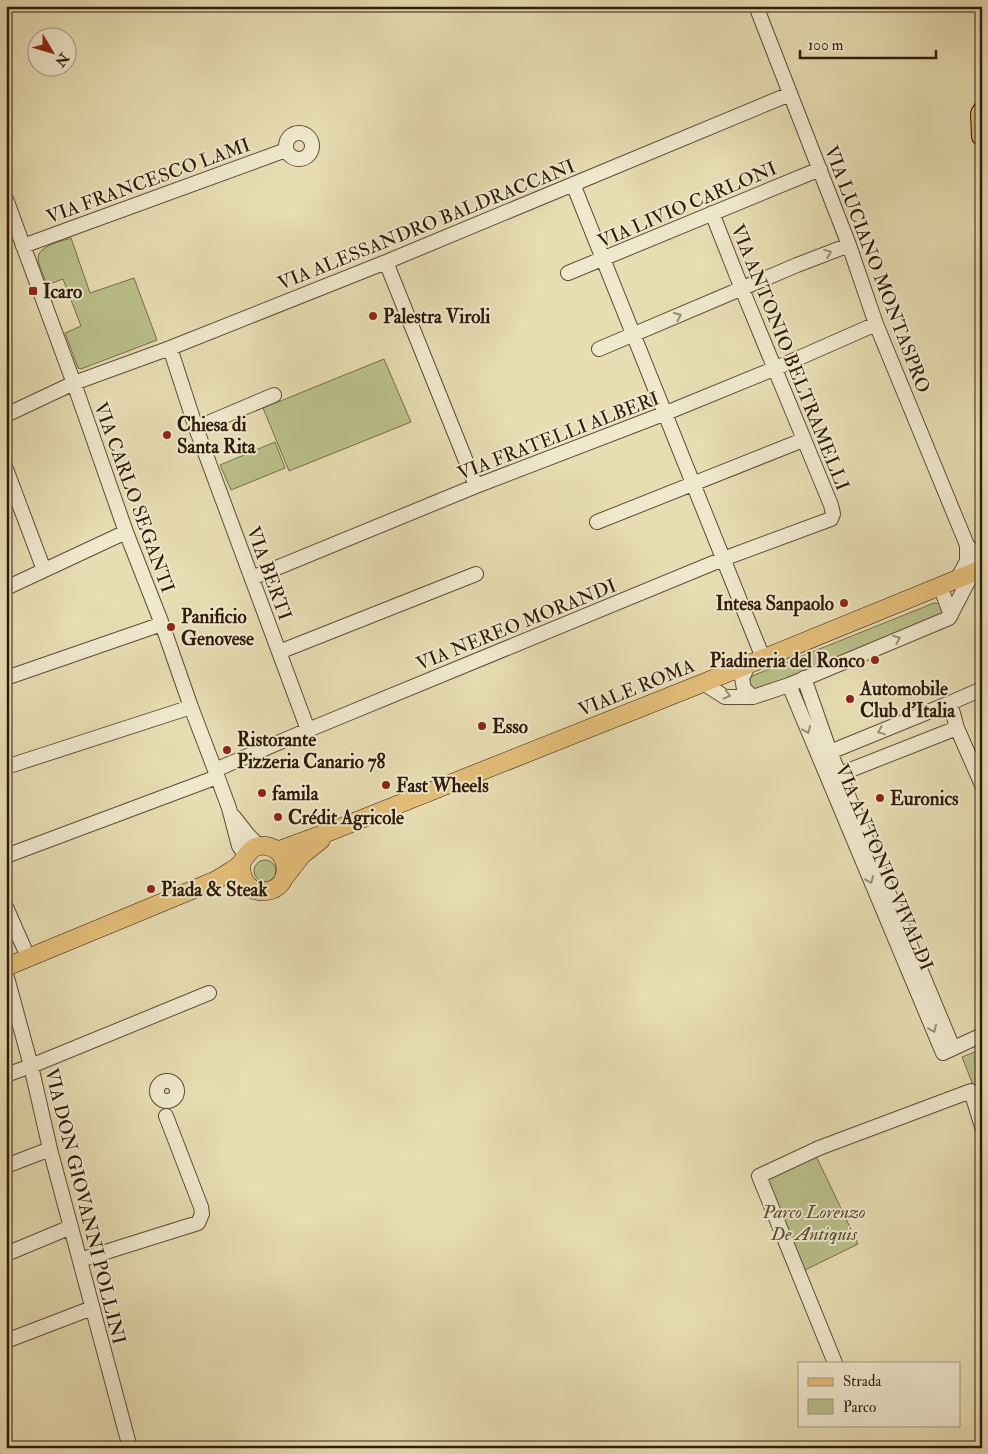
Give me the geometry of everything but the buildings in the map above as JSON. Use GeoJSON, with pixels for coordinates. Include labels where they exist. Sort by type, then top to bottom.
{"type":"FeatureCollection","features":[{"type":"Feature","properties":{"kind":"highway"},"geometry":{"type":"LineString","coordinates":[[982,112],[982,136]]}},
{"type":"Feature","properties":{"kind":"main road","name":"VIALE ROMA"},"geometry":{"type":"LineString","coordinates":[[277,850],[332,831],[702,683],[940,586],[974,569]]}},
{"type":"Feature","properties":{"kind":"main road","name":"VIALE ROMA"},"geometry":{"type":"LineString","coordinates":[[285,877],[302,855],[332,831]]}},
{"type":"Feature","properties":{"kind":"main road"},"geometry":{"type":"LineString","coordinates":[[6,968],[194,890],[226,874],[249,855],[266,846],[277,850],[286,862],[287,870],[285,877],[276,888],[270,891],[256,891],[250,888],[230,885],[194,890]]}},
{"type":"Feature","properties":{"kind":"main road"},"geometry":{"type":"LineString","coordinates":[[249,855],[241,869],[242,876],[250,888]]}},
{"type":"Feature","properties":{"kind":"street","name":"VIA LUCIANO MONTASPRO"},"geometry":{"type":"LineString","coordinates":[[756,6],[849,245],[876,324],[967,545],[978,557],[974,569]]}},
{"type":"Feature","properties":{"kind":"street","name":"VIA ALESSANDRO BALDRACCANI"},"geometry":{"type":"LineString","coordinates":[[6,415],[74,383],[170,348],[386,262],[790,94]]}},
{"type":"Feature","properties":{"kind":"street","name":"VIA FRANCESCO LAMI"},"geometry":{"type":"LineString","coordinates":[[23,246],[286,150]]}},
{"type":"Feature","properties":{"kind":"street","name":"VIA LIVIO CARLONI"},"geometry":{"type":"LineString","coordinates":[[568,273],[820,169]]}},
{"type":"Feature","properties":{"kind":"street"},"geometry":{"type":"LineString","coordinates":[[573,184],[723,559],[756,661],[742,678],[744,689],[753,697]]}},
{"type":"Feature","properties":{"kind":"street","name":"VIA CARLO SEGANTI"},"geometry":{"type":"LineString","coordinates":[[6,199],[74,383],[126,532],[162,624],[229,808],[238,824],[249,855]]}},
{"type":"Feature","properties":{"kind":"street","name":"VIA ANTONIO BELTRAMELLI"},"geometry":{"type":"LineString","coordinates":[[712,213],[831,505],[833,517]]}},
{"type":"Feature","properties":{"kind":"street"},"geometry":{"type":"LineString","coordinates":[[599,349],[849,245]]}},
{"type":"Feature","properties":{"kind":"street"},"geometry":{"type":"LineString","coordinates":[[386,262],[476,486]]}},
{"type":"Feature","properties":{"kind":"street","name":"VIA FRATELLI ALBERI"},"geometry":{"type":"LineString","coordinates":[[252,578],[476,486],[666,413],[876,324]]}},
{"type":"Feature","properties":{"kind":"street","name":"VIA BERTI"},"geometry":{"type":"LineString","coordinates":[[170,348],[196,428],[308,730]]}},
{"type":"Feature","properties":{"kind":"street"},"geometry":{"type":"LineString","coordinates":[[196,428],[274,395]]}},
{"type":"Feature","properties":{"kind":"street"},"geometry":{"type":"LineString","coordinates":[[597,522],[804,440]]}},
{"type":"Feature","properties":{"kind":"street"},"geometry":{"type":"LineString","coordinates":[[6,469],[44,570]]}},
{"type":"Feature","properties":{"kind":"street","name":"VIA NEREO MORANDI"},"geometry":{"type":"LineString","coordinates":[[6,856],[216,773],[308,730],[723,559],[826,522],[833,517]]}},
{"type":"Feature","properties":{"kind":"street"},"geometry":{"type":"LineString","coordinates":[[6,588],[126,532]]}},
{"type":"Feature","properties":{"kind":"street"},"geometry":{"type":"LineString","coordinates":[[702,683],[725,697],[753,697],[788,685],[949,618],[974,569],[966,561],[967,545]]}},
{"type":"Feature","properties":{"kind":"street"},"geometry":{"type":"LineString","coordinates":[[279,652],[476,574]]}},
{"type":"Feature","properties":{"kind":"street"},"geometry":{"type":"LineString","coordinates":[[940,586],[951,615]]}},
{"type":"Feature","properties":{"kind":"street"},"geometry":{"type":"LineString","coordinates":[[6,678],[162,624]]}},
{"type":"Feature","properties":{"kind":"street","name":"VIA ANTONIO VIVALDI"},"geometry":{"type":"LineString","coordinates":[[788,685],[943,1053],[953,1048],[830,752],[804,678]]}},
{"type":"Feature","properties":{"kind":"street"},"geometry":{"type":"LineString","coordinates":[[830,752],[982,689]]}},
{"type":"Feature","properties":{"kind":"street"},"geometry":{"type":"LineString","coordinates":[[950,703],[958,728],[982,785]]}},
{"type":"Feature","properties":{"kind":"street"},"geometry":{"type":"LineString","coordinates":[[6,767],[191,707]]}},
{"type":"Feature","properties":{"kind":"street"},"geometry":{"type":"LineString","coordinates":[[840,774],[958,728]]}},
{"type":"Feature","properties":{"kind":"street"},"geometry":{"type":"LineString","coordinates":[[6,907],[24,948]]}},
{"type":"Feature","properties":{"kind":"street","name":"VIA DON GIOVANNI POLLINI"},"geometry":{"type":"LineString","coordinates":[[6,974],[31,1066],[50,1149],[130,1448]]}},
{"type":"Feature","properties":{"kind":"street"},"geometry":{"type":"LineString","coordinates":[[6,1075],[209,993]]}},
{"type":"Feature","properties":{"kind":"street"},"geometry":{"type":"LineString","coordinates":[[953,1048],[982,1035]]}},
{"type":"Feature","properties":{"kind":"street"},"geometry":{"type":"LineString","coordinates":[[835,1362],[759,1176],[818,1148],[970,1090],[982,1127]]}},
{"type":"Feature","properties":{"kind":"street"},"geometry":{"type":"LineString","coordinates":[[80,1260],[198,1223],[202,1214],[202,1207],[166,1116],[163,1099]]}},
{"type":"Feature","properties":{"kind":"street"},"geometry":{"type":"LineString","coordinates":[[6,1166],[50,1149]]}},
{"type":"Feature","properties":{"kind":"street"},"geometry":{"type":"LineString","coordinates":[[6,1254],[71,1228]]}},
{"type":"Feature","properties":{"kind":"street"},"geometry":{"type":"LineString","coordinates":[[6,1341],[92,1308]]}},
{"type":"Feature","properties":{"kind":"green space"},"geometry":{"type":"Polygon","coordinates":[[[71,238],[90,293],[134,278],[157,340],[81,369],[78,368],[65,333],[81,326],[63,279],[47,285],[38,258],[39,254],[46,247],[71,238]]]}},
{"type":"Feature","properties":{"kind":"green space"},"geometry":{"type":"Polygon","coordinates":[[[384,359],[411,422],[289,471],[263,408],[384,359]]]}},
{"type":"Feature","properties":{"kind":"green space"},"geometry":{"type":"Polygon","coordinates":[[[275,442],[285,468],[231,490],[220,465],[275,442]]]}},
{"type":"Feature","properties":{"kind":"green space"},"geometry":{"type":"Polygon","coordinates":[[[934,603],[941,604],[944,608],[943,614],[759,691],[754,691],[748,687],[752,676],[934,603]]]}},
{"type":"Feature","properties":{"kind":"green space"},"geometry":{"type":"Polygon","coordinates":[[[265,860],[273,863],[276,871],[273,879],[265,882],[257,879],[254,871],[257,863],[265,860]]]}},
{"type":"Feature","properties":{"kind":"green space"},"geometry":{"type":"Polygon","coordinates":[[[982,1049],[982,1108],[962,1057],[982,1049]]]}},
{"type":"Feature","properties":{"kind":"green space","name":"Parco Lorenzo De Antiquis"},"geometry":{"type":"Polygon","coordinates":[[[816,1156],[858,1244],[801,1272],[764,1179],[816,1156]]]}},
{"type":"Feature","properties":{"kind":"place","name":"Icaro"},"geometry":{"type":"Point","coordinates":[33,291]}},
{"type":"Feature","properties":{"kind":"place","name":"Palestra Viroli"},"geometry":{"type":"Point","coordinates":[373,316]}},
{"type":"Feature","properties":{"kind":"place","name":"Chiesa di Santa Rita"},"geometry":{"type":"Point","coordinates":[167,435]}},
{"type":"Feature","properties":{"kind":"place","name":"Intesa Sanpaolo"},"geometry":{"type":"Point","coordinates":[844,603]}},
{"type":"Feature","properties":{"kind":"place","name":"Panificio Genovese"},"geometry":{"type":"Point","coordinates":[171,627]}},
{"type":"Feature","properties":{"kind":"place","name":"Piadineria del Ronco"},"geometry":{"type":"Point","coordinates":[875,660]}},
{"type":"Feature","properties":{"kind":"place","name":"Automobile Club d'Italia"},"geometry":{"type":"Point","coordinates":[850,699]}},
{"type":"Feature","properties":{"kind":"place","name":"Esso"},"geometry":{"type":"Point","coordinates":[482,726]}},
{"type":"Feature","properties":{"kind":"place","name":"Ristorante Pizzeria Canario 78"},"geometry":{"type":"Point","coordinates":[227,750]}},
{"type":"Feature","properties":{"kind":"place","name":"Fast Wheels"},"geometry":{"type":"Point","coordinates":[386,785]}},
{"type":"Feature","properties":{"kind":"place","name":"famila"},"geometry":{"type":"Point","coordinates":[262,793]}},
{"type":"Feature","properties":{"kind":"place","name":"Euronics"},"geometry":{"type":"Point","coordinates":[880,798]}},
{"type":"Feature","properties":{"kind":"place","name":"Crédit Agricole"},"geometry":{"type":"Point","coordinates":[278,817]}},
{"type":"Feature","properties":{"kind":"place","name":"Piada & Steak"},"geometry":{"type":"Point","coordinates":[151,889]}}]}
